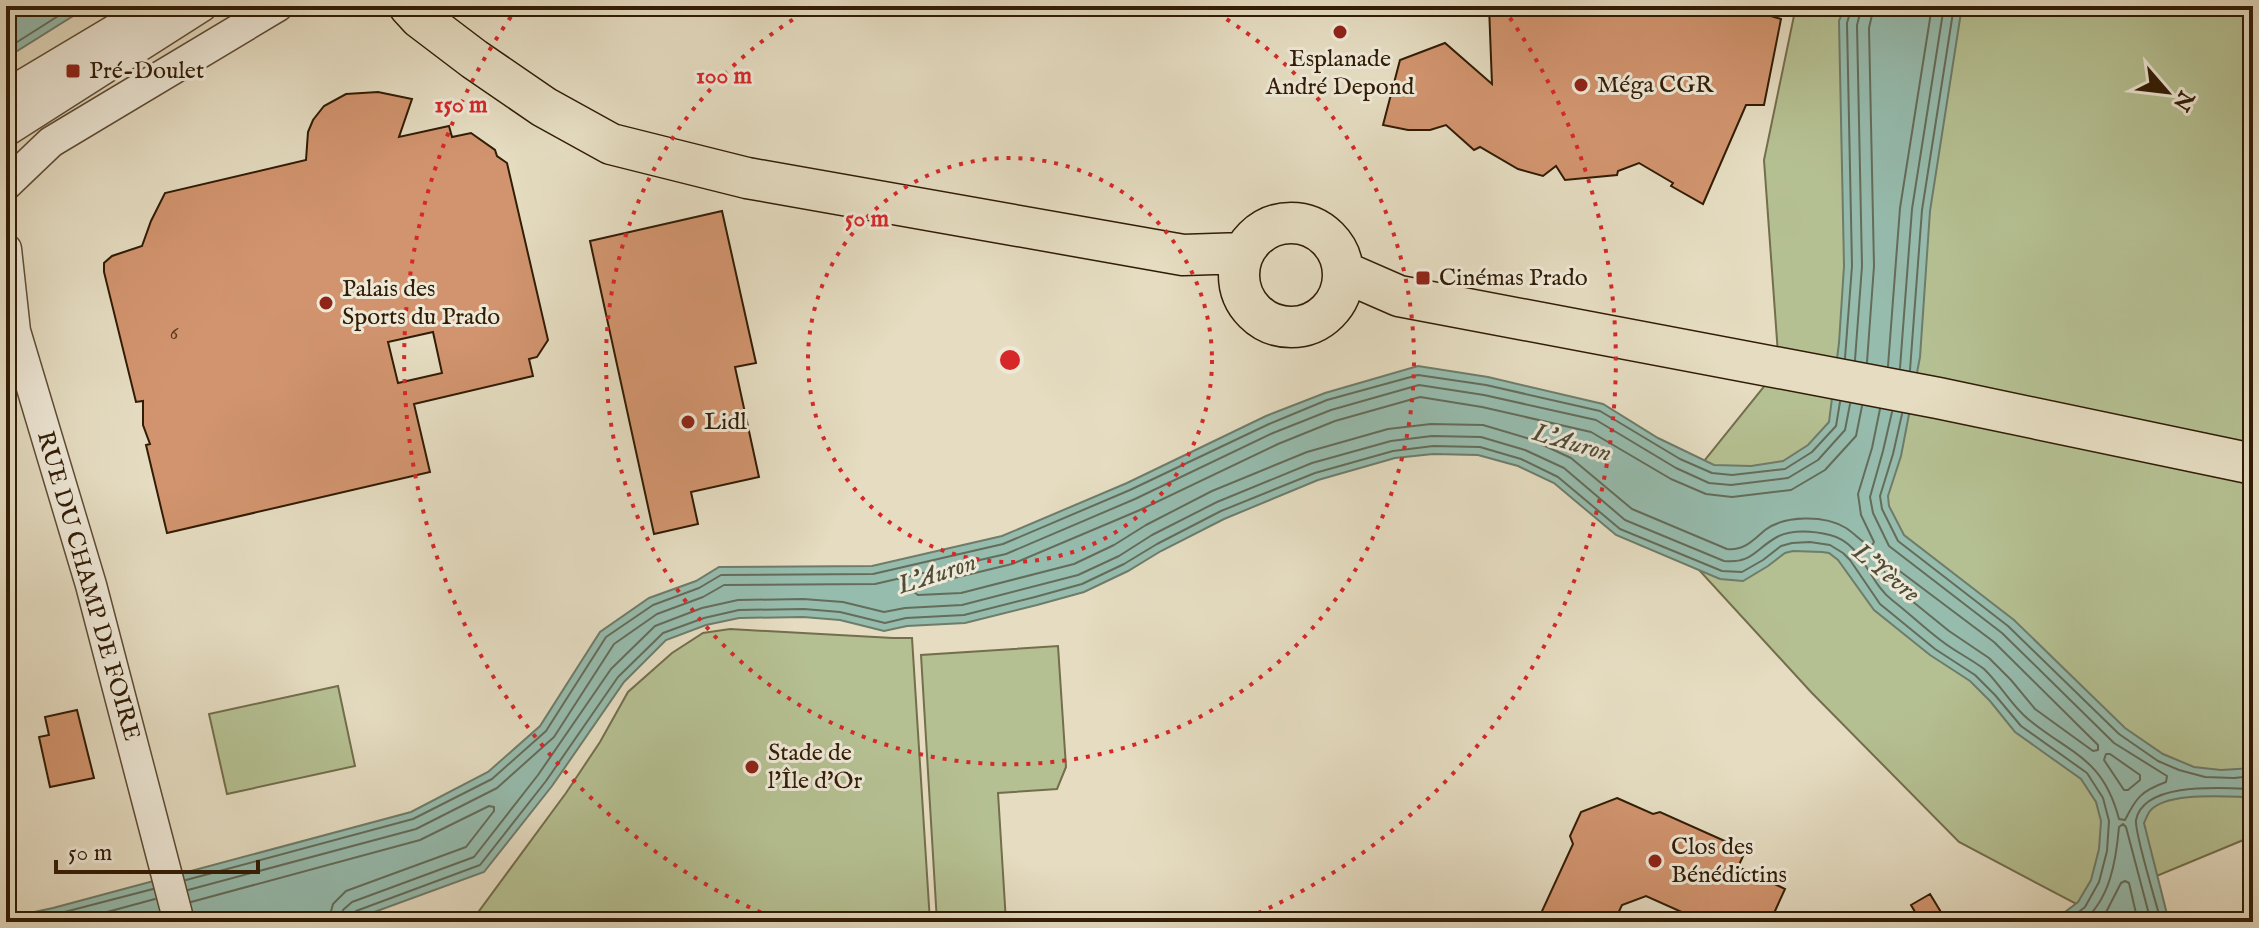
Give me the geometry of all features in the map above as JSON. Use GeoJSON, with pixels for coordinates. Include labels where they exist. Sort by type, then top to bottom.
{"type":"FeatureCollection","features":[{"type":"Feature","properties":{"kind":"main road"},"geometry":{"type":"LineString","coordinates":[[409,6],[474,59],[544,107],[611,144],[747,178],[1242,268]]}},
{"type":"Feature","properties":{"kind":"main road"},"geometry":{"type":"LineString","coordinates":[[1292,222],[1319,231],[1332,241],[1340,256],[1339,288],[1327,313],[1308,325],[1276,325],[1262,319],[1243,296],[1242,268],[1258,234],[1292,222]]}},
{"type":"Feature","properties":{"kind":"main road"},"geometry":{"type":"LineString","coordinates":[[1339,288],[1399,296],[1938,398],[2253,464]]}},
{"type":"Feature","properties":{"kind":"street"},"geometry":{"type":"LineString","coordinates":[[6,95],[155,6]]}},
{"type":"Feature","properties":{"kind":"street"},"geometry":{"type":"LineString","coordinates":[[6,131],[202,6]]}},
{"type":"Feature","properties":{"kind":"street"},"geometry":{"type":"LineString","coordinates":[[6,185],[51,142],[278,6]]}},
{"type":"Feature","properties":{"kind":"street","name":"RUE DU CHAMP DE FOIRE"},"geometry":{"type":"LineString","coordinates":[[6,249],[15,331],[91,585],[172,922]]}},
{"type":"Feature","properties":{"kind":"street","name":"RUE DU CHAMP DE FOIRE"},"geometry":{"type":"LineString","coordinates":[[137,796],[179,922]]}},
{"type":"Feature","properties":{"kind":"shaded area"},"geometry":{"type":"Polygon","coordinates":[[[1796,6],[2253,6],[2253,836],[2082,907],[1959,842],[1811,692],[1655,522],[1779,368],[1764,160],[1796,6]]]}},
{"type":"Feature","properties":{"kind":"shaded area","name":"Stade de l'Île d'Or"},"geometry":{"type":"Polygon","coordinates":[[[730,629],[912,638],[930,922],[471,922],[566,793],[628,692],[672,653],[703,633],[730,629]]]}},
{"type":"Feature","properties":{"kind":"shaded area"},"geometry":{"type":"Polygon","coordinates":[[[1058,646],[1066,767],[1057,789],[998,793],[1006,922],[937,922],[921,655],[1058,646]]]}},
{"type":"Feature","properties":{"kind":"shaded area"},"geometry":{"type":"Polygon","coordinates":[[[338,686],[355,766],[227,794],[209,714],[338,686]]]}},
{"type":"Feature","properties":{"kind":"water"},"geometry":{"type":"Polygon","coordinates":[[[6,6],[89,6],[6,58],[6,6]]]}},
{"type":"Feature","properties":{"kind":"water"},"geometry":{"type":"Polygon","coordinates":[[[1845,6],[1962,6],[1930,211],[1920,357],[1901,456],[1888,496],[1889,506],[1904,535],[2014,620],[2125,728],[2163,754],[2194,767],[2221,770],[2253,768],[2253,797],[2169,800],[2148,813],[2144,823],[2169,922],[2052,922],[2078,902],[2091,880],[2099,849],[2101,821],[2096,802],[2081,779],[2015,732],[1970,681],[1930,655],[1874,610],[1838,560],[1829,553],[1793,551],[1785,553],[1743,581],[1720,579],[1616,535],[1554,483],[1518,466],[1478,455],[1433,454],[1395,458],[1318,480],[1224,519],[1084,592],[965,623],[907,626],[884,631],[840,620],[739,618],[706,625],[666,640],[624,682],[552,786],[484,872],[347,922],[6,922],[6,918],[411,812],[488,772],[540,726],[600,632],[649,598],[696,581],[719,567],[872,566],[1002,536],[1127,483],[1266,416],[1325,393],[1418,366],[1488,377],[1603,404],[1658,438],[1714,465],[1751,466],[1783,461],[1808,445],[1829,422],[1844,266],[1839,21],[1845,6]]]}},
{"type":"Feature","properties":{"kind":"building","name":"Méga CGR"},"geometry":{"type":"Polygon","coordinates":[[[1489,6],[1764,6],[1764,14],[1781,19],[1764,105],[1746,105],[1703,204],[1639,163],[1618,171],[1617,175],[1565,180],[1556,166],[1543,176],[1518,169],[1480,147],[1474,150],[1446,125],[1430,130],[1408,130],[1383,125],[1400,60],[1445,43],[1492,84],[1489,6]]]}},
{"type":"Feature","properties":{"kind":"building","name":"Palais des Sports du Prado"},"geometry":{"type":"Polygon","coordinates":[[[378,92],[412,99],[399,137],[449,126],[452,137],[471,133],[507,163],[548,340],[537,357],[529,359],[533,376],[414,404],[430,472],[167,533],[146,445],[150,444],[143,425],[143,401],[136,402],[104,263],[112,256],[142,246],[165,193],[306,160],[308,132],[313,120],[324,106],[346,94],[378,92]],[[433,332],[388,342],[398,383],[442,373],[433,332]]]}},
{"type":"Feature","properties":{"kind":"building","name":"Lidl"},"geometry":{"type":"Polygon","coordinates":[[[722,211],[756,363],[735,367],[759,477],[691,492],[698,524],[654,534],[590,241],[722,211]]]}},
{"type":"Feature","properties":{"kind":"building"},"geometry":{"type":"Polygon","coordinates":[[[77,710],[94,778],[50,787],[39,737],[49,735],[45,717],[77,710]]]}},
{"type":"Feature","properties":{"kind":"building","name":"Clos des Bénédictins"},"geometry":{"type":"Polygon","coordinates":[[[1617,798],[1653,814],[1660,812],[1727,842],[1725,845],[1744,854],[1738,867],[1785,889],[1770,922],[1704,922],[1646,896],[1622,905],[1614,922],[1537,922],[1573,844],[1570,836],[1581,812],[1617,798]]]}},
{"type":"Feature","properties":{"kind":"building"},"geometry":{"type":"Polygon","coordinates":[[[1930,894],[1947,922],[1921,922],[1911,905],[1930,894]]]}},
{"type":"Feature","properties":{"kind":"place","name":"Esplanade André Depond"},"geometry":{"type":"Point","coordinates":[1340,32]}},
{"type":"Feature","properties":{"kind":"place","name":"Pré-Doulet"},"geometry":{"type":"Point","coordinates":[73,71]}},
{"type":"Feature","properties":{"kind":"place","name":"Méga CGR"},"geometry":{"type":"Point","coordinates":[1581,85]}},
{"type":"Feature","properties":{"kind":"place","name":"Cinémas Prado"},"geometry":{"type":"Point","coordinates":[1423,278]}},
{"type":"Feature","properties":{"kind":"place","name":"Palais des Sports du Prado"},"geometry":{"type":"Point","coordinates":[326,303]}},
{"type":"Feature","properties":{"kind":"place","name":"Lidl"},"geometry":{"type":"Point","coordinates":[688,422]}},
{"type":"Feature","properties":{"kind":"place","name":"Stade de l'Île d'Or"},"geometry":{"type":"Point","coordinates":[752,767]}},
{"type":"Feature","properties":{"kind":"place","name":"Clos des Bénédictins"},"geometry":{"type":"Point","coordinates":[1655,861]}},
{"type":"Feature","properties":{"kind":"water label","name":"L'Auron"},"geometry":{"type":"Point","coordinates":[1572,443]}},
{"type":"Feature","properties":{"kind":"water label","name":"L'Yèvre"},"geometry":{"type":"Point","coordinates":[1886,573]}},
{"type":"Feature","properties":{"kind":"water label","name":"L'Auron"},"geometry":{"type":"Point","coordinates":[937,574]}}]}
